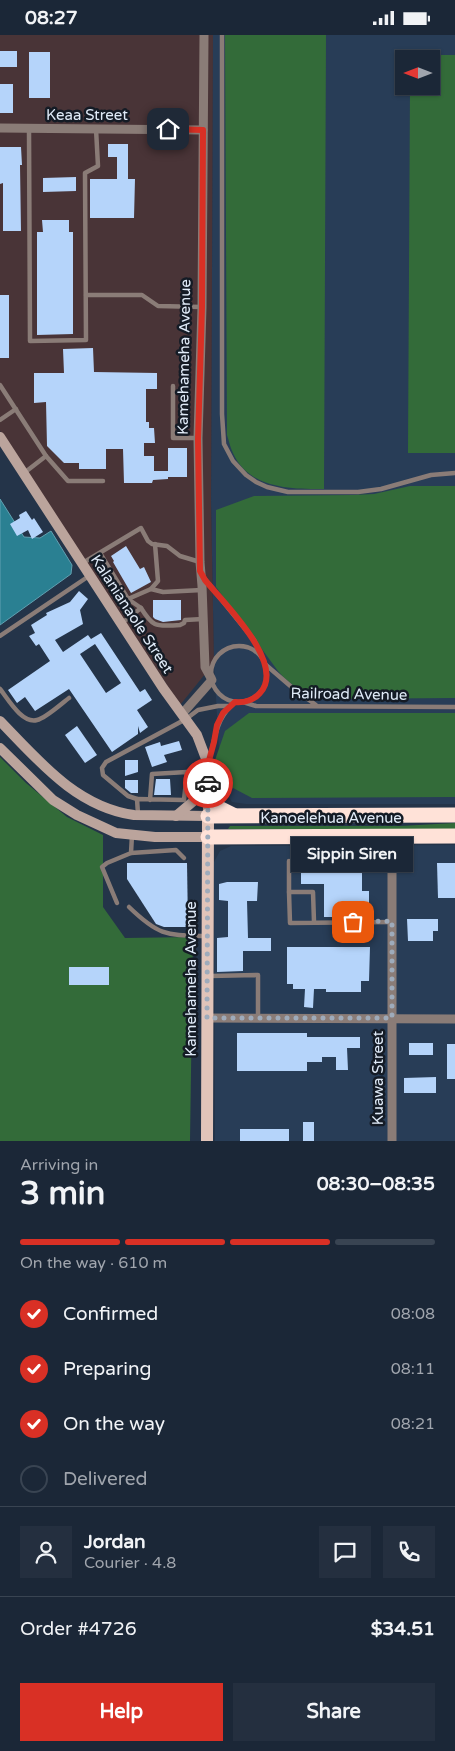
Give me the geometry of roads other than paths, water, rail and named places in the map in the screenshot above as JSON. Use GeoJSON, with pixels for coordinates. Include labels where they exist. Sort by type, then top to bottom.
{"type":"FeatureCollection","features":[{"type":"Feature","properties":{"kind":"highway"},"geometry":{"type":"LineString","coordinates":[[208,772],[217,807],[237,816]]}},
{"type":"Feature","properties":{"kind":"highway","name":"Kanoelehua Avenue"},"geometry":{"type":"LineString","coordinates":[[208,816],[455,815]]}},
{"type":"Feature","properties":{"kind":"highway","name":"Kanoelehua Avenue"},"geometry":{"type":"LineString","coordinates":[[208,837],[455,836]]}},
{"type":"Feature","properties":{"kind":"main road","name":"Kamehameha Avenue"},"geometry":{"type":"LineString","coordinates":[[207,1141],[208,816]]}},
{"type":"Feature","properties":{"kind":"street","name":"Kamehameha Avenue"},"geometry":{"type":"LineString","coordinates":[[204,35],[202,307],[198,439],[200,567],[205,667],[211,679]]}},
{"type":"Feature","properties":{"kind":"street","name":"Keaa Street"},"geometry":{"type":"LineString","coordinates":[[0,129],[203,130]]}},
{"type":"Feature","properties":{"kind":"street","name":"Kalanianaole Street"},"geometry":{"type":"LineString","coordinates":[[0,437],[163,688],[197,735],[208,772],[208,816]]}},
{"type":"Feature","properties":{"kind":"street"},"geometry":{"type":"LineString","coordinates":[[184,716],[211,679]]}},
{"type":"Feature","properties":{"kind":"street"},"geometry":{"type":"LineString","coordinates":[[0,721],[56,777],[76,793],[110,810],[138,815],[208,816]]}},
{"type":"Feature","properties":{"kind":"street"},"geometry":{"type":"LineString","coordinates":[[0,748],[48,795],[65,809],[89,822],[116,833],[208,837]]}},
{"type":"Feature","properties":{"kind":"street"},"geometry":{"type":"LineString","coordinates":[[176,816],[196,799],[208,772]]}},
{"type":"Feature","properties":{"kind":"street","name":"Kuawa Street"},"geometry":{"type":"LineString","coordinates":[[392,836],[392,1141]]}},
{"type":"Feature","properties":{"kind":"street"},"geometry":{"type":"LineString","coordinates":[[207,1018],[455,1019]]}},
{"type":"Feature","properties":{"kind":"lane"},"geometry":{"type":"LineString","coordinates":[[222,35],[222,414],[224,444],[233,461],[246,475],[256,482],[288,492],[358,492],[381,489],[432,475],[455,473]]}},
{"type":"Feature","properties":{"kind":"lane"},"geometry":{"type":"LineString","coordinates":[[29,129],[30,341],[86,341],[85,173],[98,166],[96,129]]}},
{"type":"Feature","properties":{"kind":"lane"},"geometry":{"type":"LineString","coordinates":[[86,295],[142,295],[158,306],[202,307]]}},
{"type":"Feature","properties":{"kind":"lane"},"geometry":{"type":"LineString","coordinates":[[0,385],[46,456],[68,481],[103,481]]}},
{"type":"Feature","properties":{"kind":"lane"},"geometry":{"type":"LineString","coordinates":[[173,385],[173,438],[198,439]]}},
{"type":"Feature","properties":{"kind":"lane"},"geometry":{"type":"LineString","coordinates":[[0,420],[16,409]]}},
{"type":"Feature","properties":{"kind":"lane"},"geometry":{"type":"LineString","coordinates":[[24,473],[46,456]]}},
{"type":"Feature","properties":{"kind":"lane"},"geometry":{"type":"LineString","coordinates":[[82,564],[141,528],[148,541],[167,546],[200,567],[205,580],[254,640],[266,664],[295,690],[317,706]]}},
{"type":"Feature","properties":{"kind":"lane"},"geometry":{"type":"LineString","coordinates":[[128,599],[151,589],[158,581],[156,544]]}},
{"type":"Feature","properties":{"kind":"lane"},"geometry":{"type":"LineString","coordinates":[[100,553],[128,599],[141,608],[149,621],[155,625],[180,625],[185,620],[203,619]]}},
{"type":"Feature","properties":{"kind":"lane"},"geometry":{"type":"LineString","coordinates":[[0,637],[89,576]]}},
{"type":"Feature","properties":{"kind":"lane"},"geometry":{"type":"LineString","coordinates":[[151,589],[163,592],[202,589]]}},
{"type":"Feature","properties":{"kind":"lane"},"geometry":{"type":"LineString","coordinates":[[121,624],[141,608]]}},
{"type":"Feature","properties":{"kind":"lane"},"geometry":{"type":"LineString","coordinates":[[261,655],[246,646],[230,647],[216,657],[212,665],[211,679],[224,698],[235,702],[243,702],[253,698],[264,687],[267,679],[266,664]]}},
{"type":"Feature","properties":{"kind":"lane"},"geometry":{"type":"LineString","coordinates":[[0,689],[23,717],[30,720],[38,720],[69,698]]}},
{"type":"Feature","properties":{"kind":"lane"},"geometry":{"type":"LineString","coordinates":[[150,800],[152,773],[208,772],[217,725],[223,713],[235,702]]}},
{"type":"Feature","properties":{"kind":"lane","name":"Railroad Avenue"},"geometry":{"type":"LineString","coordinates":[[243,702],[256,706],[455,707]]}},
{"type":"Feature","properties":{"kind":"lane"},"geometry":{"type":"LineString","coordinates":[[188,772],[184,800],[150,800],[128,796],[103,775],[102,768],[106,762],[184,716],[198,710],[230,706]]}},
{"type":"Feature","properties":{"kind":"lane"},"geometry":{"type":"LineString","coordinates":[[137,799],[138,815]]}},
{"type":"Feature","properties":{"kind":"lane"},"geometry":{"type":"LineString","coordinates":[[131,853],[132,835]]}},
{"type":"Feature","properties":{"kind":"lane"},"geometry":{"type":"LineString","coordinates":[[117,903],[102,867],[107,863],[131,853],[176,850],[184,858]]}},
{"type":"Feature","properties":{"kind":"lane"},"geometry":{"type":"LineString","coordinates":[[288,861],[290,923],[392,921]]}},
{"type":"Feature","properties":{"kind":"lane"},"geometry":{"type":"LineString","coordinates":[[289,892],[313,892],[314,922]]}},
{"type":"Feature","properties":{"kind":"lane"},"geometry":{"type":"LineString","coordinates":[[129,907],[147,924],[161,932],[175,935],[207,936]]}},
{"type":"Feature","properties":{"kind":"lane"},"geometry":{"type":"LineString","coordinates":[[207,976],[258,975],[258,1018]]}},
{"type":"Feature","properties":{"kind":"place","name":"Sippin Siren"},"geometry":{"type":"Point","coordinates":[353,922]}}]}
